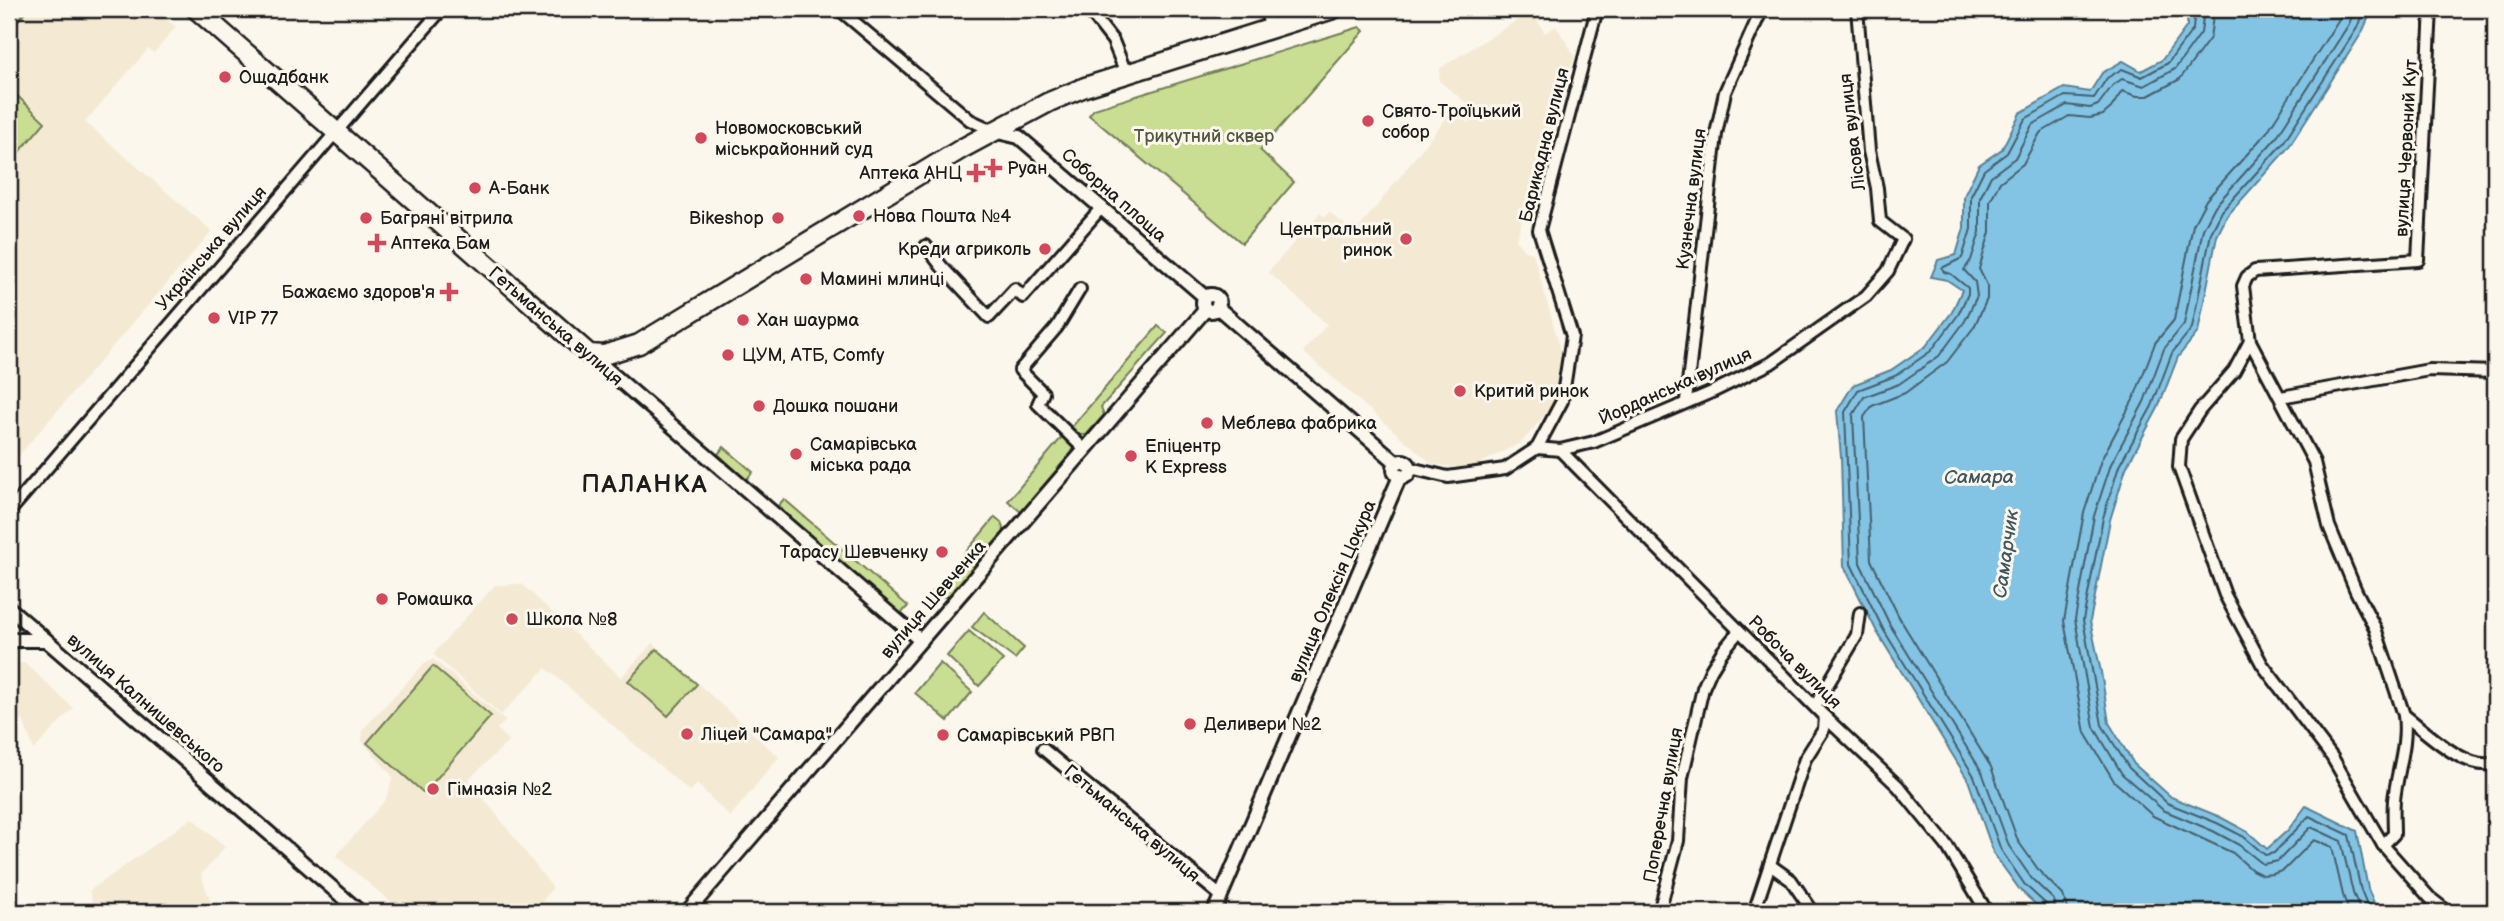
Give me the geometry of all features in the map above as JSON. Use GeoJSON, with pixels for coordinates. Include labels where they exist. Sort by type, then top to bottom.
{"type":"FeatureCollection","features":[{"type":"Feature","properties":{"kind":"highway","name":"Гетьманська вулиця"},"geometry":{"type":"LineString","coordinates":[[196,9],[589,354]]}},
{"type":"Feature","properties":{"kind":"highway"},"geometry":{"type":"LineString","coordinates":[[589,354],[604,355],[639,344],[994,131],[1049,102],[1085,86],[1333,9]]}},
{"type":"Feature","properties":{"kind":"street","name":"Українська вулиця"},"geometry":{"type":"LineString","coordinates":[[9,512],[442,9]]}},
{"type":"Feature","properties":{"kind":"street"},"geometry":{"type":"LineString","coordinates":[[839,9],[970,120],[994,131]]}},
{"type":"Feature","properties":{"kind":"street"},"geometry":{"type":"LineString","coordinates":[[1088,9],[1113,41],[1126,73]]}},
{"type":"Feature","properties":{"kind":"street"},"geometry":{"type":"LineString","coordinates":[[1265,9],[1272,28]]}},
{"type":"Feature","properties":{"kind":"street","name":"Барикадна вулиця"},"geometry":{"type":"LineString","coordinates":[[1537,448],[1562,401],[1572,337],[1539,230],[1597,9]]}},
{"type":"Feature","properties":{"kind":"street","name":"Кузнечна вулиця"},"geometry":{"type":"LineString","coordinates":[[1686,401],[1716,134],[1725,92],[1762,9]]}},
{"type":"Feature","properties":{"kind":"street","name":"Лісова вулиця"},"geometry":{"type":"LineString","coordinates":[[1857,9],[1869,151],[1880,220],[1903,239]]}},
{"type":"Feature","properties":{"kind":"street","name":"вулиця Червоний Кут"},"geometry":{"type":"LineString","coordinates":[[2383,845],[2394,834],[2394,800],[2406,729],[2404,715],[2375,628],[2356,591],[2329,526],[2314,462],[2250,341],[2243,286],[2247,277],[2255,271],[2418,260],[2431,9]]}},
{"type":"Feature","properties":{"kind":"street","name":"Соборна площа"},"geometry":{"type":"LineString","coordinates":[[994,131],[1019,137],[1403,469]]}},
{"type":"Feature","properties":{"kind":"street"},"geometry":{"type":"LineString","coordinates":[[926,246],[989,317],[1015,289],[1023,297],[1101,207]]}},
{"type":"Feature","properties":{"kind":"street","name":"Йорданська вулиця"},"geometry":{"type":"LineString","coordinates":[[1537,448],[1560,450],[1594,442],[1770,363],[1866,296],[1888,271],[1903,239]]}},
{"type":"Feature","properties":{"kind":"street"},"geometry":{"type":"LineString","coordinates":[[1080,289],[1057,327],[1020,370],[1043,393],[1038,404],[1084,449]]}},
{"type":"Feature","properties":{"kind":"street","name":"вулиця Шевченка"},"geometry":{"type":"LineString","coordinates":[[687,912],[1210,304]]}},
{"type":"Feature","properties":{"kind":"street"},"geometry":{"type":"LineString","coordinates":[[2250,341],[2234,371],[2200,410],[2181,439],[2179,467],[2225,595],[2250,643],[2281,692],[2332,757],[2383,845],[2430,898],[2448,912]]}},
{"type":"Feature","properties":{"kind":"street","name":"Гетьманська вулиця"},"geometry":{"type":"LineString","coordinates":[[589,354],[920,640]]}},
{"type":"Feature","properties":{"kind":"street"},"geometry":{"type":"LineString","coordinates":[[2281,397],[2429,370],[2495,372]]}},
{"type":"Feature","properties":{"kind":"street"},"geometry":{"type":"LineString","coordinates":[[1403,469],[1448,477],[1505,469],[1537,448]]}},
{"type":"Feature","properties":{"kind":"street","name":"Робоча вулиця"},"geometry":{"type":"LineString","coordinates":[[1560,450],[1825,718],[1906,794],[1947,846],[1987,912]]}},
{"type":"Feature","properties":{"kind":"street","name":"вулиця Олексія Цокура"},"geometry":{"type":"LineString","coordinates":[[1214,912],[1403,469]]}},
{"type":"Feature","properties":{"kind":"street","name":"вулиця Калнишевського"},"geometry":{"type":"LineString","coordinates":[[9,608],[360,912]]}},
{"type":"Feature","properties":{"kind":"street"},"geometry":{"type":"LineString","coordinates":[[1815,706],[1857,635],[1860,613]]}},
{"type":"Feature","properties":{"kind":"street","name":"Поперечна вулиця"},"geometry":{"type":"LineString","coordinates":[[1658,912],[1678,841],[1682,778],[1703,688],[1711,670],[1739,631]]}},
{"type":"Feature","properties":{"kind":"street"},"geometry":{"type":"LineString","coordinates":[[9,640],[46,640]]}},
{"type":"Feature","properties":{"kind":"street"},"geometry":{"type":"LineString","coordinates":[[2404,715],[2463,760],[2476,764],[2495,762]]}},
{"type":"Feature","properties":{"kind":"street"},"geometry":{"type":"LineString","coordinates":[[1754,912],[1805,759],[1824,729],[1825,718]]}},
{"type":"Feature","properties":{"kind":"street","name":"Гетьманська вулиця"},"geometry":{"type":"LineString","coordinates":[[1043,749],[1221,896]]}},
{"type":"Feature","properties":{"kind":"street"},"geometry":{"type":"LineString","coordinates":[[1770,865],[1791,880],[1813,912]]}},
{"type":"Feature","properties":{"kind":"shaded area"},"geometry":{"type":"Polygon","coordinates":[[[9,9],[155,9],[176,27],[154,53],[148,49],[85,122],[212,231],[9,467],[9,164],[45,122],[9,88],[9,9]]]}},
{"type":"Feature","properties":{"kind":"shaded area","name":"Центральний ринок"},"geometry":{"type":"Polygon","coordinates":[[[1532,11],[1545,33],[1556,26],[1575,56],[1516,240],[1524,251],[1533,253],[1564,361],[1555,402],[1522,442],[1469,469],[1432,464],[1303,352],[1327,324],[1268,272],[1320,213],[1325,217],[1329,212],[1355,233],[1452,111],[1468,123],[1476,111],[1439,81],[1440,68],[1532,11]]]}},
{"type":"Feature","properties":{"kind":"shaded area"},"geometry":{"type":"Polygon","coordinates":[[[522,584],[621,677],[653,643],[779,757],[730,817],[697,784],[690,792],[546,668],[501,715],[433,654],[495,585],[522,584]]]}},
{"type":"Feature","properties":{"kind":"shaded area","name":"Гімназія №2"},"geometry":{"type":"Polygon","coordinates":[[[433,659],[506,721],[497,729],[509,741],[469,779],[553,888],[533,912],[403,912],[336,856],[386,799],[393,777],[362,741],[363,729],[423,665],[433,659]]]}},
{"type":"Feature","properties":{"kind":"shaded area"},"geometry":{"type":"Polygon","coordinates":[[[9,663],[25,663],[73,708],[34,750],[23,720],[9,719],[9,663]]]}},
{"type":"Feature","properties":{"kind":"shaded area"},"geometry":{"type":"Polygon","coordinates":[[[192,818],[225,847],[201,875],[215,912],[97,912],[89,891],[192,818]]]}},
{"type":"Feature","properties":{"kind":"green space"},"geometry":{"type":"Polygon","coordinates":[[[9,9],[28,9],[9,31],[9,9]]]}},
{"type":"Feature","properties":{"kind":"green space","name":"Трикутний сквер"},"geometry":{"type":"Polygon","coordinates":[[[1360,27],[1364,31],[1260,150],[1294,182],[1242,243],[1089,115],[1094,109],[1360,27]]]}},
{"type":"Feature","properties":{"kind":"green space"},"geometry":{"type":"Polygon","coordinates":[[[9,88],[45,122],[9,164],[9,88]]]}},
{"type":"Feature","properties":{"kind":"green space"},"geometry":{"type":"Polygon","coordinates":[[[1158,326],[1167,333],[1101,407],[1104,415],[1086,435],[1077,435],[1070,429],[1158,326]]]}},
{"type":"Feature","properties":{"kind":"green space"},"geometry":{"type":"Polygon","coordinates":[[[1062,437],[1066,437],[1073,445],[1072,452],[1021,512],[1008,501],[1062,437]]]}},
{"type":"Feature","properties":{"kind":"green space"},"geometry":{"type":"Polygon","coordinates":[[[724,447],[753,472],[746,480],[718,454],[724,447]]]}},
{"type":"Feature","properties":{"kind":"green space"},"geometry":{"type":"Polygon","coordinates":[[[784,499],[908,606],[900,615],[777,507],[784,499]]]}},
{"type":"Feature","properties":{"kind":"green space"},"geometry":{"type":"Polygon","coordinates":[[[995,517],[1001,522],[1005,534],[950,598],[931,594],[995,517]]]}},
{"type":"Feature","properties":{"kind":"green space"},"geometry":{"type":"Polygon","coordinates":[[[984,612],[1024,648],[1015,659],[972,627],[984,612]]]}},
{"type":"Feature","properties":{"kind":"green space"},"geometry":{"type":"Polygon","coordinates":[[[969,631],[1003,660],[979,686],[947,656],[969,631]]]}},
{"type":"Feature","properties":{"kind":"green space"},"geometry":{"type":"Polygon","coordinates":[[[657,649],[697,684],[668,716],[628,681],[657,649]]]}},
{"type":"Feature","properties":{"kind":"green space"},"geometry":{"type":"Polygon","coordinates":[[[940,663],[972,692],[948,721],[915,693],[940,663]]]}},
{"type":"Feature","properties":{"kind":"green space"},"geometry":{"type":"Polygon","coordinates":[[[433,666],[491,716],[424,793],[367,743],[433,666]]]}},
{"type":"Feature","properties":{"kind":"water","name":"Самара"},"geometry":{"type":"Polygon","coordinates":[[[2188,9],[2372,9],[2363,31],[2288,148],[2227,216],[2217,236],[2198,332],[2178,357],[2158,408],[2126,468],[2110,520],[2090,621],[2109,723],[2134,764],[2171,797],[2248,832],[2267,849],[2288,830],[2306,806],[2357,831],[2368,889],[2378,912],[2044,912],[2020,890],[1994,854],[1968,780],[1877,632],[1844,566],[1837,411],[1853,385],[1891,370],[1926,346],[1952,312],[1962,290],[1947,280],[1931,277],[1938,260],[1956,255],[1964,228],[1964,196],[1979,165],[2002,149],[2020,113],[2064,88],[2090,92],[2102,73],[2123,61],[2141,71],[2162,60],[2187,26],[2188,9]]]}},
{"type":"Feature","properties":{"kind":"place","name":"Ощадбанк"},"geometry":{"type":"Point","coordinates":[225,77]}},
{"type":"Feature","properties":{"kind":"place","name":"Свято-Троїцький собор"},"geometry":{"type":"Point","coordinates":[1368,121]}},
{"type":"Feature","properties":{"kind":"place","name":"Новомосковський міськрайонний суд"},"geometry":{"type":"Point","coordinates":[701,138]}},
{"type":"Feature","properties":{"kind":"place","name":"Руан"},"geometry":{"type":"Point","coordinates":[993,168]}},
{"type":"Feature","properties":{"kind":"place","name":"Аптека АНЦ"},"geometry":{"type":"Point","coordinates":[976,173]}},
{"type":"Feature","properties":{"kind":"place","name":"А-Банк"},"geometry":{"type":"Point","coordinates":[475,188]}},
{"type":"Feature","properties":{"kind":"place","name":"Нова Пошта №4"},"geometry":{"type":"Point","coordinates":[859,216]}},
{"type":"Feature","properties":{"kind":"place","name":"Багряні вітрила"},"geometry":{"type":"Point","coordinates":[366,218]}},
{"type":"Feature","properties":{"kind":"place","name":"Bikeshop"},"geometry":{"type":"Point","coordinates":[778,218]}},
{"type":"Feature","properties":{"kind":"place","name":"Центральний ринок"},"geometry":{"type":"Point","coordinates":[1406,239]}},
{"type":"Feature","properties":{"kind":"place","name":"Аптека Бам"},"geometry":{"type":"Point","coordinates":[377,243]}},
{"type":"Feature","properties":{"kind":"place","name":"Креди агриколь"},"geometry":{"type":"Point","coordinates":[1045,249]}},
{"type":"Feature","properties":{"kind":"place","name":"Мамині млинці"},"geometry":{"type":"Point","coordinates":[806,279]}},
{"type":"Feature","properties":{"kind":"place","name":"Бажаємо здоров'я"},"geometry":{"type":"Point","coordinates":[449,292]}},
{"type":"Feature","properties":{"kind":"place","name":"VIP 77"},"geometry":{"type":"Point","coordinates":[214,318]}},
{"type":"Feature","properties":{"kind":"place","name":"Хан шаурма"},"geometry":{"type":"Point","coordinates":[743,320]}},
{"type":"Feature","properties":{"kind":"place","name":"ЦУМ, АТБ, Comfy"},"geometry":{"type":"Point","coordinates":[728,355]}},
{"type":"Feature","properties":{"kind":"place","name":"Критий ринок"},"geometry":{"type":"Point","coordinates":[1460,391]}},
{"type":"Feature","properties":{"kind":"place","name":"Дошка пошани"},"geometry":{"type":"Point","coordinates":[759,406]}},
{"type":"Feature","properties":{"kind":"place","name":"Меблева фабрика"},"geometry":{"type":"Point","coordinates":[1207,423]}},
{"type":"Feature","properties":{"kind":"place","name":"Самарівська міська рада"},"geometry":{"type":"Point","coordinates":[796,454]}},
{"type":"Feature","properties":{"kind":"place","name":"Епіцентр К Express"},"geometry":{"type":"Point","coordinates":[1131,456]}},
{"type":"Feature","properties":{"kind":"place","name":"Тарасу Шевченку"},"geometry":{"type":"Point","coordinates":[942,552]}},
{"type":"Feature","properties":{"kind":"place","name":"Ромашка"},"geometry":{"type":"Point","coordinates":[382,599]}},
{"type":"Feature","properties":{"kind":"place","name":"Школа №8"},"geometry":{"type":"Point","coordinates":[512,619]}},
{"type":"Feature","properties":{"kind":"place","name":"Деливери №2"},"geometry":{"type":"Point","coordinates":[1190,724]}},
{"type":"Feature","properties":{"kind":"place","name":"Ліцей \"Самара\""},"geometry":{"type":"Point","coordinates":[687,734]}},
{"type":"Feature","properties":{"kind":"place","name":"Самарівський РВП"},"geometry":{"type":"Point","coordinates":[943,735]}},
{"type":"Feature","properties":{"kind":"place","name":"Гімназія №2"},"geometry":{"type":"Point","coordinates":[433,789]}},
{"type":"Feature","properties":{"kind":"district","name":"ПАЛАНКА"},"geometry":{"type":"Point","coordinates":[645,484]}},
{"type":"Feature","properties":{"kind":"water label","name":"Самарчик"},"geometry":{"type":"Point","coordinates":[2005,554]}}]}
